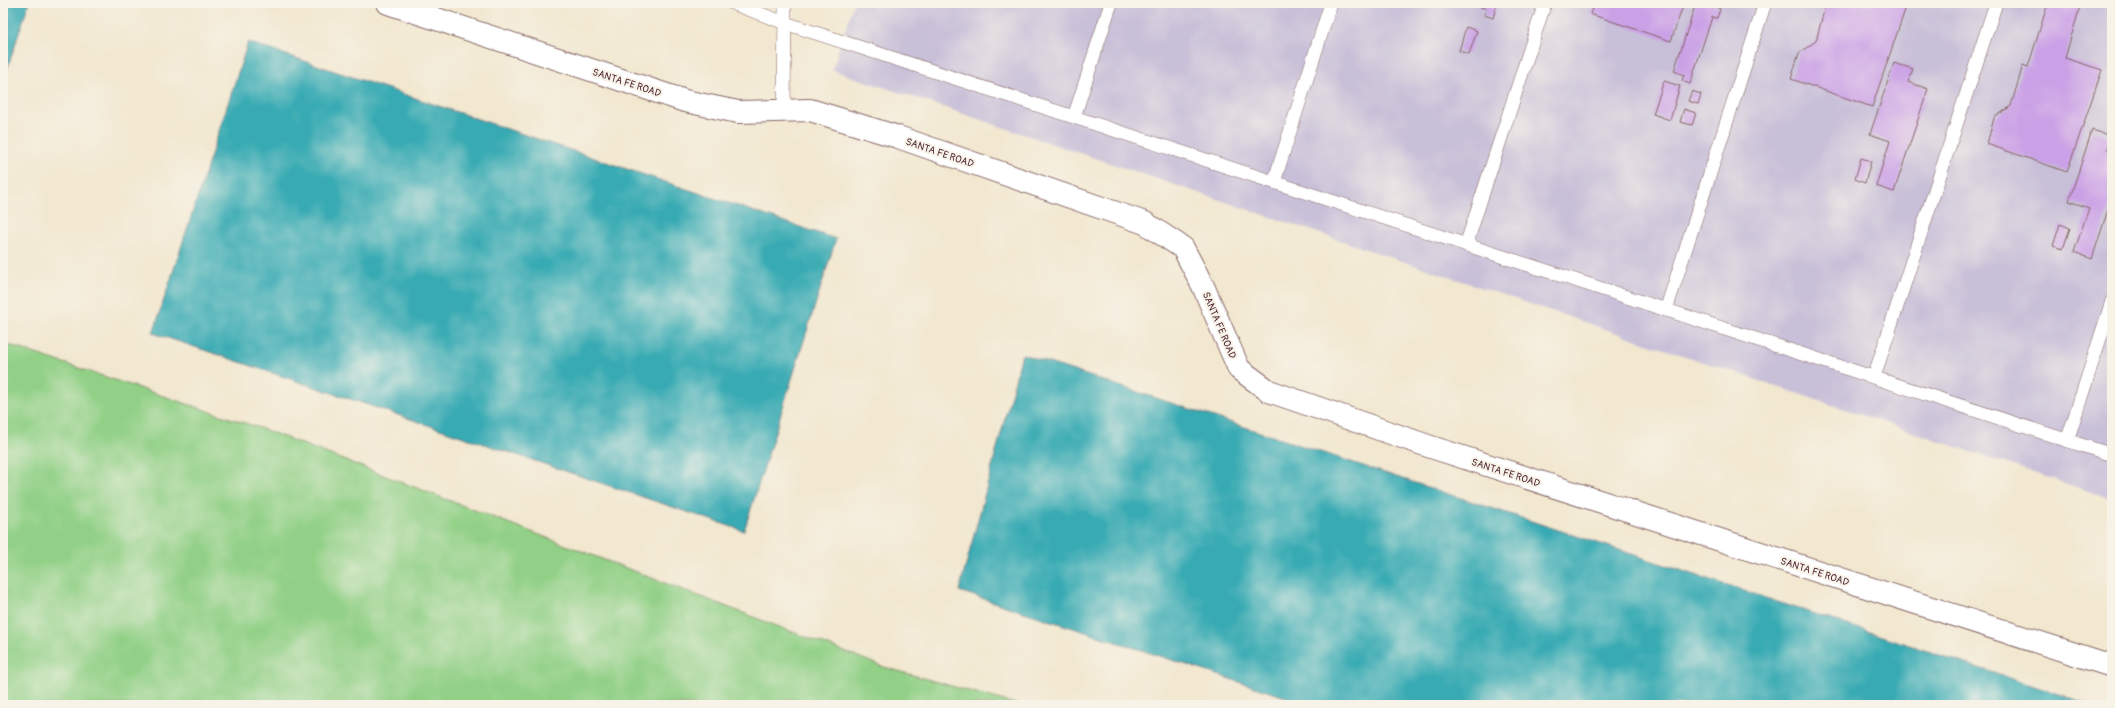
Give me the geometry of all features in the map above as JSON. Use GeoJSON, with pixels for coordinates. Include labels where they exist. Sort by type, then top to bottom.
{"type":"FeatureCollection","features":[{"type":"Feature","properties":{"kind":"street","name":"SANTA FE ROAD"},"geometry":{"type":"LineString","coordinates":[[388,3],[685,101],[738,112],[810,110],[891,135],[1146,223],[1183,248],[1203,286],[1239,369],[1269,391],[1431,448],[2112,666]]}},
{"type":"Feature","properties":{"kind":"lane"},"geometry":{"type":"LineString","coordinates":[[732,3],[785,23],[2112,455]]}},
{"type":"Feature","properties":{"kind":"lane"},"geometry":{"type":"LineString","coordinates":[[784,111],[785,3]]}},
{"type":"Feature","properties":{"kind":"lane"},"geometry":{"type":"LineString","coordinates":[[1074,117],[1111,3]]}},
{"type":"Feature","properties":{"kind":"lane"},"geometry":{"type":"LineString","coordinates":[[1274,182],[1331,3]]}},
{"type":"Feature","properties":{"kind":"lane"},"geometry":{"type":"LineString","coordinates":[[1466,245],[1545,3]]}},
{"type":"Feature","properties":{"kind":"lane"},"geometry":{"type":"LineString","coordinates":[[1666,310],[1765,3]]}},
{"type":"Feature","properties":{"kind":"lane"},"geometry":{"type":"LineString","coordinates":[[1874,377],[1996,3]]}},
{"type":"Feature","properties":{"kind":"lane"},"geometry":{"type":"LineString","coordinates":[[2067,440],[2112,301]]}},
{"type":"Feature","properties":{"kind":"shaded area"},"geometry":{"type":"Polygon","coordinates":[[[854,3],[2112,3],[2112,499],[832,70],[854,3]]]}},
{"type":"Feature","properties":{"kind":"green space"},"geometry":{"type":"Polygon","coordinates":[[[3,343],[263,429],[884,667],[1019,705],[805,705],[798,701],[788,699],[778,705],[3,705],[3,343]]]}},
{"type":"Feature","properties":{"kind":"water"},"geometry":{"type":"Polygon","coordinates":[[[3,3],[29,3],[3,82],[3,3]]]}},
{"type":"Feature","properties":{"kind":"water"},"geometry":{"type":"Polygon","coordinates":[[[248,42],[836,239],[744,531],[153,333],[248,42]]]}},
{"type":"Feature","properties":{"kind":"water"},"geometry":{"type":"Polygon","coordinates":[[[1022,354],[2092,705],[1310,705],[959,591],[1022,354]]]}},
{"type":"Feature","properties":{"kind":"building"},"geometry":{"type":"Polygon","coordinates":[[[1477,3],[1497,3],[1493,18],[1484,15],[1486,9],[1476,5],[1477,3]]]}},
{"type":"Feature","properties":{"kind":"building"},"geometry":{"type":"Polygon","coordinates":[[[1594,3],[1684,3],[1671,41],[1590,14],[1594,3]]]}},
{"type":"Feature","properties":{"kind":"building"},"geometry":{"type":"Polygon","coordinates":[[[1696,3],[1709,3],[1720,9],[1717,18],[1712,17],[1690,84],[1682,81],[1684,75],[1674,71],[1696,3]]]}},
{"type":"Feature","properties":{"kind":"building"},"geometry":{"type":"Polygon","coordinates":[[[1826,3],[1907,4],[1872,107],[1791,79],[1799,53],[1816,41],[1826,3]]]}},
{"type":"Feature","properties":{"kind":"building"},"geometry":{"type":"Polygon","coordinates":[[[2048,3],[2081,3],[2065,58],[2102,70],[2067,172],[1987,144],[1994,118],[2011,106],[2023,65],[2028,67],[2048,3]]]}},
{"type":"Feature","properties":{"kind":"building"},"geometry":{"type":"Polygon","coordinates":[[[1466,27],[1477,31],[1469,54],[1459,51],[1466,27]]]}},
{"type":"Feature","properties":{"kind":"building"},"geometry":{"type":"Polygon","coordinates":[[[1894,63],[1913,69],[1908,82],[1928,89],[1894,192],[1876,186],[1890,141],[1870,134],[1894,63]]]}},
{"type":"Feature","properties":{"kind":"building"},"geometry":{"type":"Polygon","coordinates":[[[1664,81],[1680,86],[1670,120],[1653,114],[1664,81]]]}},
{"type":"Feature","properties":{"kind":"building"},"geometry":{"type":"Polygon","coordinates":[[[1692,91],[1701,94],[1698,104],[1688,101],[1692,91]]]}},
{"type":"Feature","properties":{"kind":"building"},"geometry":{"type":"Polygon","coordinates":[[[1684,109],[1696,113],[1692,125],[1680,122],[1684,109]]]}},
{"type":"Feature","properties":{"kind":"building"},"geometry":{"type":"Polygon","coordinates":[[[2092,130],[2111,136],[2107,149],[2112,151],[2112,197],[2092,259],[2074,252],[2089,208],[2069,201],[2092,130]]]}},
{"type":"Feature","properties":{"kind":"building"},"geometry":{"type":"Polygon","coordinates":[[[1861,158],[1871,161],[1865,183],[1855,179],[1861,158]]]}},
{"type":"Feature","properties":{"kind":"building"},"geometry":{"type":"Polygon","coordinates":[[[2060,224],[2070,228],[2063,249],[2053,246],[2060,224]]]}}]}
